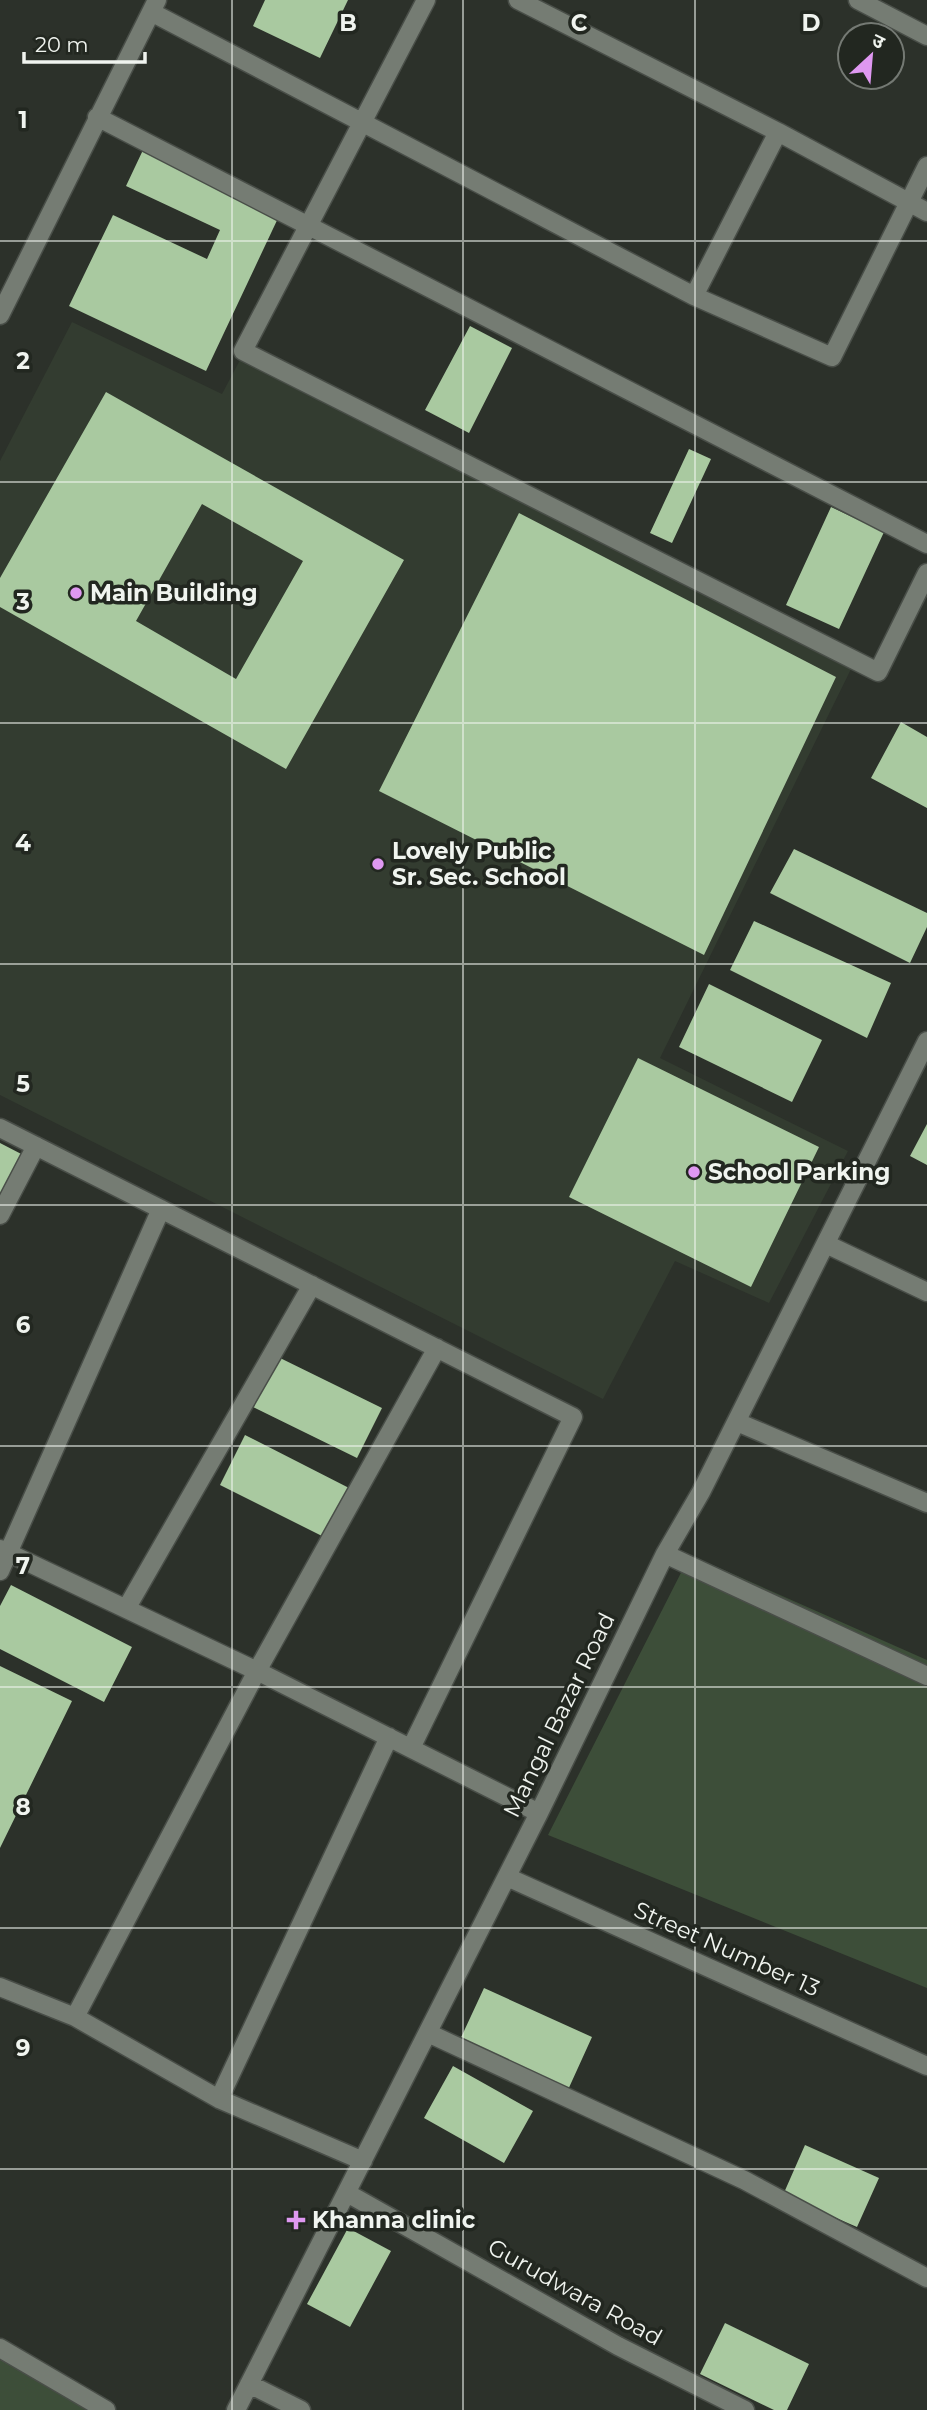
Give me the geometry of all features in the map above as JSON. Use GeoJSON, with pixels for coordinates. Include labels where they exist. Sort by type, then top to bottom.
{"type":"FeatureCollection","features":[{"type":"Feature","properties":{"kind":"street"},"geometry":{"type":"LineString","coordinates":[[426,0],[243,351],[878,672],[927,573]]}},
{"type":"Feature","properties":{"kind":"street"},"geometry":{"type":"LineString","coordinates":[[518,0],[778,132],[927,212]]}},
{"type":"Feature","properties":{"kind":"street"},"geometry":{"type":"LineString","coordinates":[[858,0],[927,36]]}},
{"type":"Feature","properties":{"kind":"street"},"geometry":{"type":"LineString","coordinates":[[0,315],[154,6],[363,124],[694,296],[832,357],[927,166]]}},
{"type":"Feature","properties":{"kind":"street"},"geometry":{"type":"LineString","coordinates":[[97,117],[927,544]]}},
{"type":"Feature","properties":{"kind":"street"},"geometry":{"type":"LineString","coordinates":[[694,296],[778,132]]}},
{"type":"Feature","properties":{"kind":"street","name":"Mangal Bazar Road"},"geometry":{"type":"LineString","coordinates":[[236,2410],[507,1877],[665,1554],[737,1422],[927,1041]]}},
{"type":"Feature","properties":{"kind":"street"},"geometry":{"type":"LineString","coordinates":[[0,1128],[573,1417],[411,1748]]}},
{"type":"Feature","properties":{"kind":"street"},"geometry":{"type":"LineString","coordinates":[[0,1215],[36,1146]]}},
{"type":"Feature","properties":{"kind":"street"},"geometry":{"type":"LineString","coordinates":[[0,1571],[5,1551],[161,1209]]}},
{"type":"Feature","properties":{"kind":"street"},"geometry":{"type":"LineString","coordinates":[[825,1244],[927,1292]]}},
{"type":"Feature","properties":{"kind":"street"},"geometry":{"type":"LineString","coordinates":[[126,1609],[312,1285]]}},
{"type":"Feature","properties":{"kind":"street"},"geometry":{"type":"LineString","coordinates":[[75,2017],[257,1671],[438,1348]]}},
{"type":"Feature","properties":{"kind":"street"},"geometry":{"type":"LineString","coordinates":[[737,1422],[927,1503]]}},
{"type":"Feature","properties":{"kind":"street"},"geometry":{"type":"LineString","coordinates":[[5,1551],[257,1671],[539,1813]]}},
{"type":"Feature","properties":{"kind":"street"},"geometry":{"type":"LineString","coordinates":[[665,1554],[927,1676]]}},
{"type":"Feature","properties":{"kind":"street"},"geometry":{"type":"LineString","coordinates":[[219,2099],[389,1737]]}},
{"type":"Feature","properties":{"kind":"street","name":"Street Number 13"},"geometry":{"type":"LineString","coordinates":[[507,1877],[927,2066]]}},
{"type":"Feature","properties":{"kind":"street"},"geometry":{"type":"LineString","coordinates":[[0,1987],[75,2017],[219,2099],[363,2161]]}},
{"type":"Feature","properties":{"kind":"street"},"geometry":{"type":"LineString","coordinates":[[428,2033],[744,2180],[927,2278]]}},
{"type":"Feature","properties":{"kind":"street","name":"Gurudwara Road"},"geometry":{"type":"LineString","coordinates":[[347,2193],[618,2346],[745,2410]]}},
{"type":"Feature","properties":{"kind":"street"},"geometry":{"type":"LineString","coordinates":[[0,2348],[106,2410]]}},
{"type":"Feature","properties":{"kind":"street"},"geometry":{"type":"LineString","coordinates":[[249,2384],[301,2410]]}},
{"type":"Feature","properties":{"kind":"shaded area","name":"Lovely Public Sr. Sec. School"},"geometry":{"type":"Polygon","coordinates":[[[72,322],[222,394],[240,360],[851,669],[660,1058],[848,1151],[769,1303],[675,1261],[603,1399],[0,1095],[0,461],[72,322]]]}},
{"type":"Feature","properties":{"kind":"green space"},"geometry":{"type":"Polygon","coordinates":[[[690,1555],[927,1660],[927,1988],[548,1835],[690,1555]]]}},
{"type":"Feature","properties":{"kind":"green space"},"geometry":{"type":"Polygon","coordinates":[[[0,2359],[113,2410],[0,2410],[0,2359]]]}},
{"type":"Feature","properties":{"kind":"building"},"geometry":{"type":"Polygon","coordinates":[[[265,0],[348,0],[320,58],[253,26],[265,0]]]}},
{"type":"Feature","properties":{"kind":"building"},"geometry":{"type":"Polygon","coordinates":[[[143,150],[280,214],[206,371],[69,306],[113,215],[207,259],[220,230],[126,186],[143,150]]]}},
{"type":"Feature","properties":{"kind":"building"},"geometry":{"type":"Polygon","coordinates":[[[470,326],[512,348],[469,433],[425,410],[470,326]]]}},
{"type":"Feature","properties":{"kind":"building","name":"Main Building"},"geometry":{"type":"Polygon","coordinates":[[[106,392],[404,560],[286,769],[0,607],[0,578],[106,392]],[[202,504],[136,621],[236,679],[303,561],[202,504]]]}},
{"type":"Feature","properties":{"kind":"building"},"geometry":{"type":"Polygon","coordinates":[[[689,449],[711,459],[672,543],[650,533],[689,449]]]}},
{"type":"Feature","properties":{"kind":"building"},"geometry":{"type":"Polygon","coordinates":[[[831,507],[884,532],[839,629],[786,605],[831,507]]]}},
{"type":"Feature","properties":{"kind":"building"},"geometry":{"type":"Polygon","coordinates":[[[519,513],[836,677],[704,955],[379,791],[519,513]]]}},
{"type":"Feature","properties":{"kind":"building"},"geometry":{"type":"Polygon","coordinates":[[[901,722],[927,737],[927,808],[871,778],[901,722]]]}},
{"type":"Feature","properties":{"kind":"building"},"geometry":{"type":"Polygon","coordinates":[[[794,849],[927,913],[927,927],[910,963],[770,893],[794,849]]]}},
{"type":"Feature","properties":{"kind":"building"},"geometry":{"type":"Polygon","coordinates":[[[754,921],[891,983],[867,1038],[730,970],[754,921]]]}},
{"type":"Feature","properties":{"kind":"building"},"geometry":{"type":"Polygon","coordinates":[[[709,984],[822,1040],[792,1102],[679,1047],[709,984]]]}},
{"type":"Feature","properties":{"kind":"building","name":"School Parking"},"geometry":{"type":"Polygon","coordinates":[[[638,1058],[819,1147],[751,1287],[569,1197],[638,1058]]]}},
{"type":"Feature","properties":{"kind":"building"},"geometry":{"type":"Polygon","coordinates":[[[927,1124],[927,1165],[910,1156],[927,1124]]]}},
{"type":"Feature","properties":{"kind":"building"},"geometry":{"type":"Polygon","coordinates":[[[0,1143],[29,1158],[0,1214],[0,1143]]]}},
{"type":"Feature","properties":{"kind":"building"},"geometry":{"type":"Polygon","coordinates":[[[276,1356],[382,1408],[357,1458],[251,1406],[276,1356]]]}},
{"type":"Feature","properties":{"kind":"building"},"geometry":{"type":"Polygon","coordinates":[[[245,1435],[351,1489],[326,1538],[220,1485],[245,1435]]]}},
{"type":"Feature","properties":{"kind":"building"},"geometry":{"type":"Polygon","coordinates":[[[11,1585],[132,1647],[104,1702],[0,1649],[0,1606],[11,1585]]]}},
{"type":"Feature","properties":{"kind":"building"},"geometry":{"type":"Polygon","coordinates":[[[0,1666],[72,1701],[0,1848],[0,1666]]]}},
{"type":"Feature","properties":{"kind":"building"},"geometry":{"type":"Polygon","coordinates":[[[484,1988],[592,2037],[567,2092],[458,2044],[484,1988]]]}},
{"type":"Feature","properties":{"kind":"building"},"geometry":{"type":"Polygon","coordinates":[[[453,2066],[533,2111],[504,2163],[424,2118],[453,2066]]]}},
{"type":"Feature","properties":{"kind":"building"},"geometry":{"type":"Polygon","coordinates":[[[805,2145],[879,2178],[857,2227],[783,2195],[805,2145]]]}},
{"type":"Feature","properties":{"kind":"building"},"geometry":{"type":"Polygon","coordinates":[[[348,2228],[391,2251],[350,2327],[307,2304],[348,2228]]]}},
{"type":"Feature","properties":{"kind":"building"},"geometry":{"type":"Polygon","coordinates":[[[725,2323],[809,2364],[787,2410],[774,2410],[700,2374],[725,2323]]]}},
{"type":"Feature","properties":{"kind":"place","name":"Main Building"},"geometry":{"type":"Point","coordinates":[76,593]}},
{"type":"Feature","properties":{"kind":"place","name":"Lovely Public Sr. Sec. School"},"geometry":{"type":"Point","coordinates":[378,864]}},
{"type":"Feature","properties":{"kind":"place","name":"School Parking"},"geometry":{"type":"Point","coordinates":[694,1172]}},
{"type":"Feature","properties":{"kind":"place","name":"Khanna clinic"},"geometry":{"type":"Point","coordinates":[296,2220]}}]}
